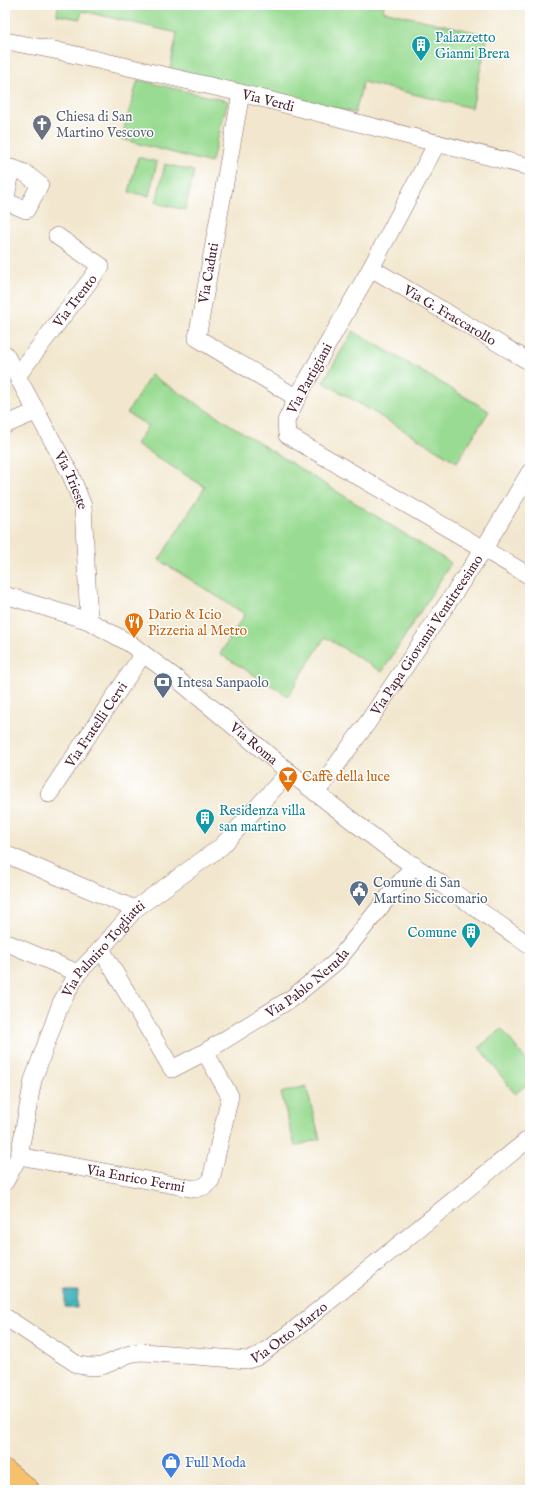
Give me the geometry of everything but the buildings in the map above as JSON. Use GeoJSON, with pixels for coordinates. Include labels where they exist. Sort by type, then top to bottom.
{"type":"FeatureCollection","features":[{"type":"Feature","properties":{"kind":"main road"},"geometry":{"type":"LineString","coordinates":[[5,1470],[29,1490]]}},
{"type":"Feature","properties":{"kind":"main road"},"geometry":{"type":"LineString","coordinates":[[5,1485],[11,1490]]}},
{"type":"Feature","properties":{"kind":"street","name":"Via Verdi"},"geometry":{"type":"LineString","coordinates":[[5,41],[54,50],[241,93],[530,167]]}},
{"type":"Feature","properties":{"kind":"street","name":"Via Caduti"},"geometry":{"type":"LineString","coordinates":[[241,93],[197,338],[297,398]]}},
{"type":"Feature","properties":{"kind":"street","name":"Via Partigiani"},"geometry":{"type":"LineString","coordinates":[[437,143],[371,268],[297,398],[286,421],[287,435],[483,550]]}},
{"type":"Feature","properties":{"kind":"street","name":"Via Trento"},"geometry":{"type":"LineString","coordinates":[[17,376],[101,266],[57,236]]}},
{"type":"Feature","properties":{"kind":"street","name":"Via G. Fraccarollo"},"geometry":{"type":"LineString","coordinates":[[371,268],[530,362]]}},
{"type":"Feature","properties":{"kind":"street","name":"Via Trieste"},"geometry":{"type":"LineString","coordinates":[[5,354],[70,473],[83,506],[89,621]]}},
{"type":"Feature","properties":{"kind":"street"},"geometry":{"type":"LineString","coordinates":[[5,425],[36,412]]}},
{"type":"Feature","properties":{"kind":"street","name":"Via Papa Giovanni Ventitreesimo"},"geometry":{"type":"LineString","coordinates":[[316,793],[368,722],[483,550],[530,472]]}},
{"type":"Feature","properties":{"kind":"street"},"geometry":{"type":"LineString","coordinates":[[483,550],[530,576]]}},
{"type":"Feature","properties":{"kind":"street","name":"Via Roma"},"geometry":{"type":"LineString","coordinates":[[5,595],[89,621],[129,643],[177,679],[289,772],[393,852],[530,946]]}},
{"type":"Feature","properties":{"kind":"street","name":"Via Fratelli Cervi"},"geometry":{"type":"LineString","coordinates":[[49,794],[143,654]]}},
{"type":"Feature","properties":{"kind":"street","name":"Via Palmiro Togliatti"},"geometry":{"type":"LineString","coordinates":[[5,1182],[19,1156],[33,1080],[61,1003],[78,973],[101,949],[135,909],[222,846],[289,772]]}},
{"type":"Feature","properties":{"kind":"street"},"geometry":{"type":"LineString","coordinates":[[5,854],[135,909]]}},
{"type":"Feature","properties":{"kind":"street","name":"Via Pablo Neruda"},"geometry":{"type":"LineString","coordinates":[[101,949],[172,1069],[205,1052],[292,998],[337,960],[414,865]]}},
{"type":"Feature","properties":{"kind":"street"},"geometry":{"type":"LineString","coordinates":[[5,942],[78,973]]}},
{"type":"Feature","properties":{"kind":"street","name":"Via Enrico Fermi"},"geometry":{"type":"LineString","coordinates":[[19,1156],[195,1189],[205,1186],[211,1180],[230,1096],[205,1052]]}},
{"type":"Feature","properties":{"kind":"street","name":"Via Otto Marzo"},"geometry":{"type":"LineString","coordinates":[[5,1317],[78,1365],[90,1367],[101,1366],[132,1352],[248,1360],[257,1357],[295,1329],[530,1138]]}},
{"type":"Feature","properties":{"kind":"green space"},"geometry":{"type":"Polygon","coordinates":[[[58,5],[384,5],[383,11],[488,35],[472,108],[363,82],[355,113],[170,69],[177,33],[82,11],[80,19],[57,15],[58,5]]]}},
{"type":"Feature","properties":{"kind":"green space"},"geometry":{"type":"Polygon","coordinates":[[[138,80],[228,101],[211,163],[121,139],[138,80]]]}},
{"type":"Feature","properties":{"kind":"green space"},"geometry":{"type":"Polygon","coordinates":[[[138,157],[157,162],[149,196],[129,192],[138,157]]]}},
{"type":"Feature","properties":{"kind":"green space"},"geometry":{"type":"Polygon","coordinates":[[[165,164],[194,171],[185,210],[156,203],[165,164]]]}},
{"type":"Feature","properties":{"kind":"green space"},"geometry":{"type":"Polygon","coordinates":[[[353,331],[489,411],[457,462],[323,382],[353,331]]]}},
{"type":"Feature","properties":{"kind":"green space"},"geometry":{"type":"Polygon","coordinates":[[[151,375],[451,563],[382,672],[325,637],[288,696],[220,654],[245,614],[159,560],[205,487],[136,444],[148,426],[127,413],[151,375]]]}},
{"type":"Feature","properties":{"kind":"green space"},"geometry":{"type":"Polygon","coordinates":[[[502,1029],[530,1065],[530,1082],[515,1094],[479,1047],[502,1029]]]}},
{"type":"Feature","properties":{"kind":"green space"},"geometry":{"type":"Polygon","coordinates":[[[306,1086],[320,1139],[295,1146],[281,1093],[306,1086]]]}},
{"type":"Feature","properties":{"kind":"water"},"geometry":{"type":"Polygon","coordinates":[[[65,1291],[78,1291],[77,1308],[65,1307],[65,1291]]]}},
{"type":"Feature","properties":{"kind":"place","name":"Palazzetto Gianni Brera"},"geometry":{"type":"Point","coordinates":[421,62]}},
{"type":"Feature","properties":{"kind":"place","name":"Chiesa di San Martino Vescovo"},"geometry":{"type":"Point","coordinates":[42,141]}},
{"type":"Feature","properties":{"kind":"place","name":"Dario & Icio Pizzeria al Metro"},"geometry":{"type":"Point","coordinates":[134,639]}},
{"type":"Feature","properties":{"kind":"place","name":"Intesa Sanpaolo"},"geometry":{"type":"Point","coordinates":[163,699]}},
{"type":"Feature","properties":{"kind":"place","name":"Caffè della luce"},"geometry":{"type":"Point","coordinates":[288,793]}},
{"type":"Feature","properties":{"kind":"place","name":"Residenza villa san martino"},"geometry":{"type":"Point","coordinates":[205,835]}},
{"type":"Feature","properties":{"kind":"place","name":"Comune di San Martino Siccomario"},"geometry":{"type":"Point","coordinates":[359,907]}},
{"type":"Feature","properties":{"kind":"place","name":"Comune"},"geometry":{"type":"Point","coordinates":[471,949]}},
{"type":"Feature","properties":{"kind":"place","name":"Full Moda"},"geometry":{"type":"Point","coordinates":[171,1479]}}]}
